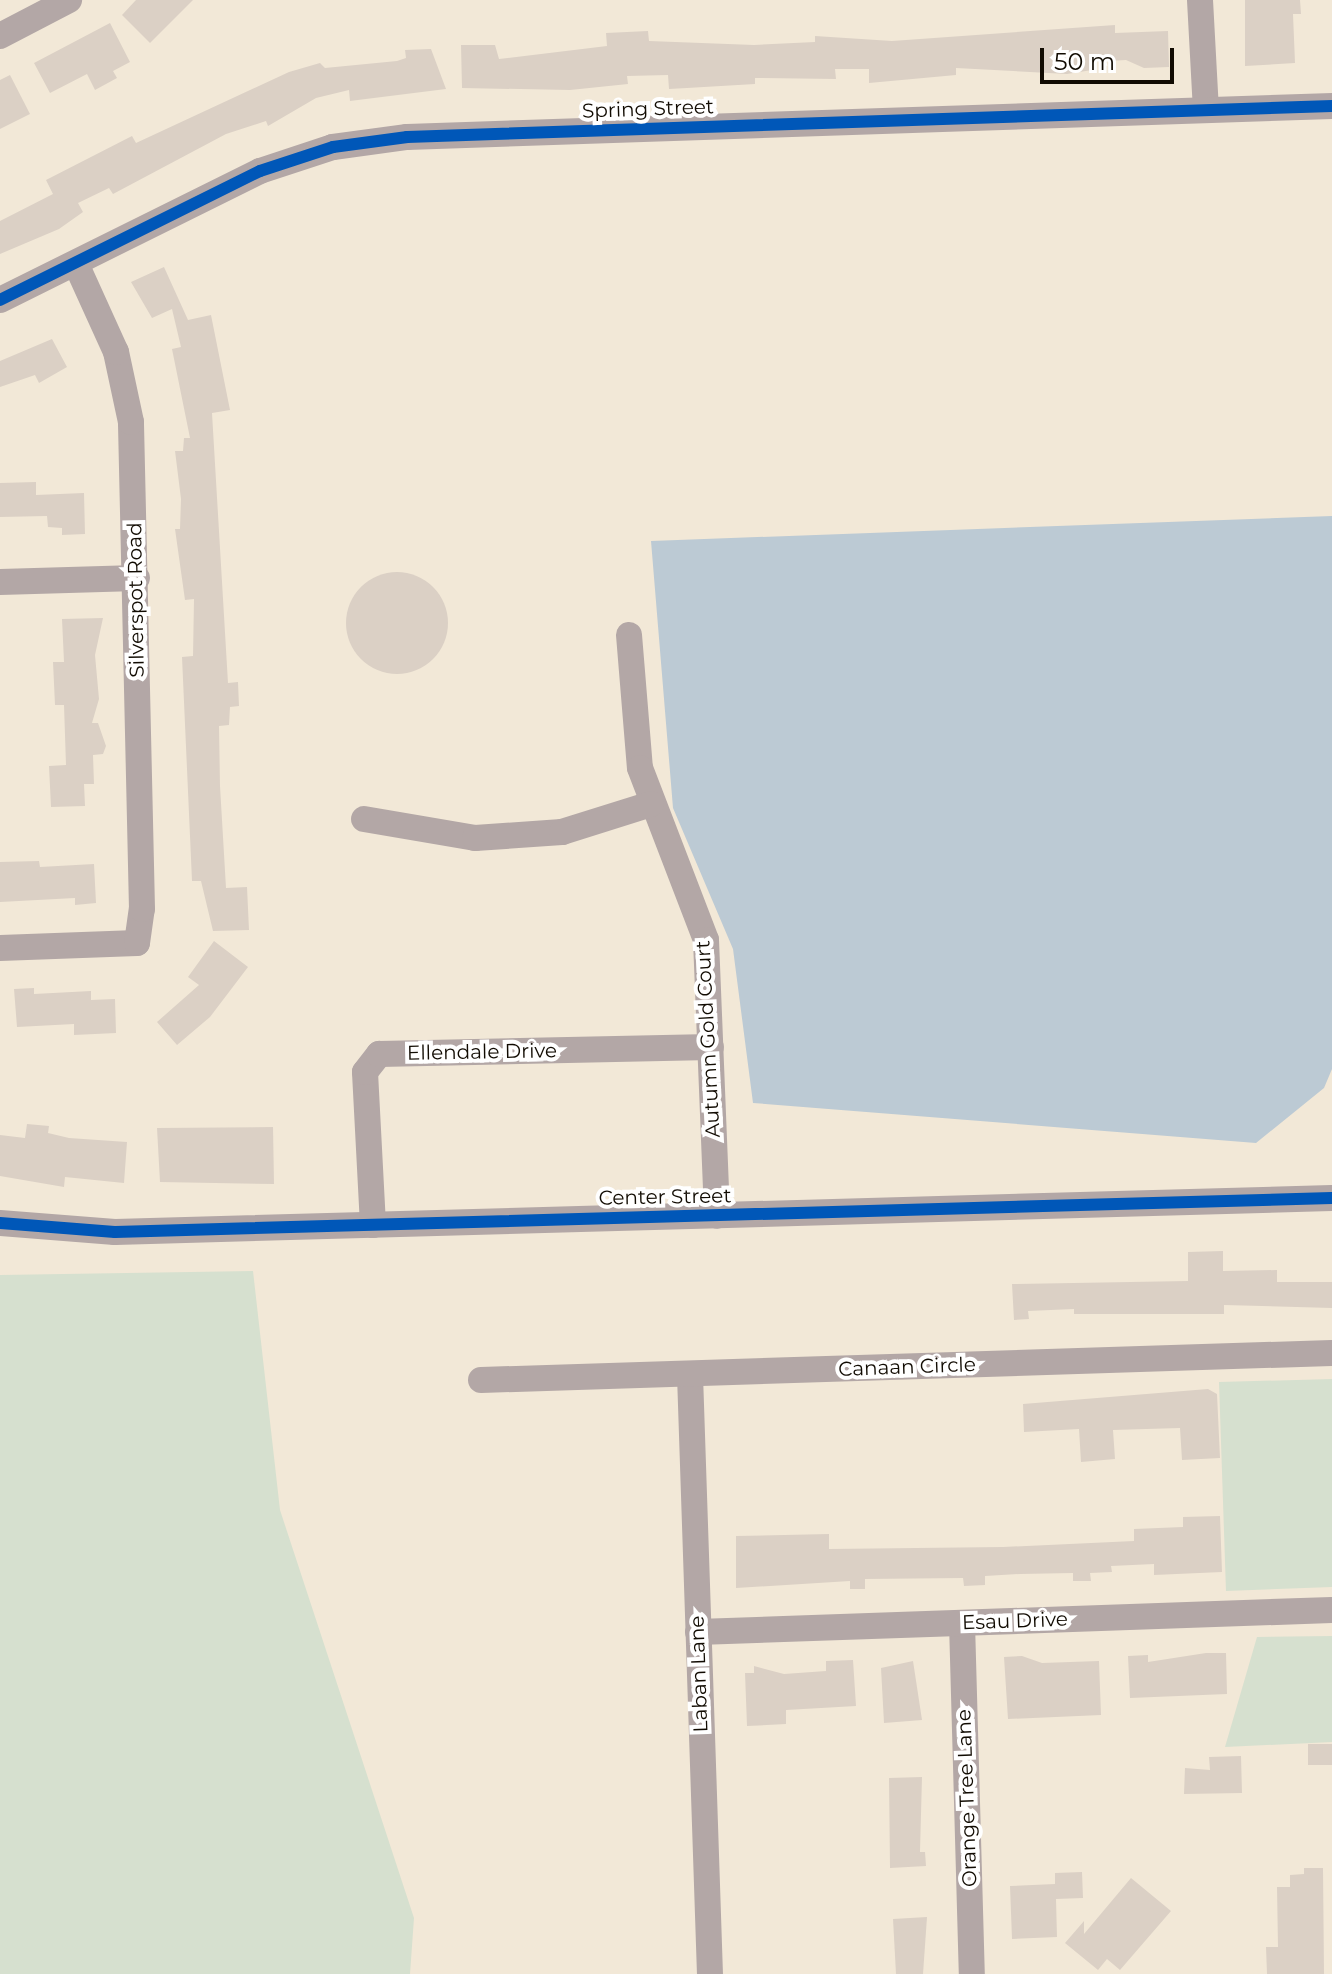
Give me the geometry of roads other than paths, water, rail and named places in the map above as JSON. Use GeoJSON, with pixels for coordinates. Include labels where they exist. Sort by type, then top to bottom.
{"type":"FeatureCollection","features":[{"type":"Feature","properties":{"kind":"street"},"geometry":{"type":"LineString","coordinates":[[0,36],[69,0]]}},
{"type":"Feature","properties":{"kind":"street"},"geometry":{"type":"LineString","coordinates":[[1200,0],[1206,110]]}},
{"type":"Feature","properties":{"kind":"street","name":"Spring Street"},"geometry":{"type":"LineString","coordinates":[[0,300],[77,266],[260,171],[333,147],[407,137],[1332,106]]}},
{"type":"Feature","properties":{"kind":"street","name":"Silverspot Road"},"geometry":{"type":"LineString","coordinates":[[0,948],[137,943],[142,909],[137,578],[126,389],[77,266]]}},
{"type":"Feature","properties":{"kind":"street"},"geometry":{"type":"LineString","coordinates":[[0,582],[137,578]]}},
{"type":"Feature","properties":{"kind":"street","name":"Autumn Gold Court"},"geometry":{"type":"LineString","coordinates":[[629,635],[640,768],[651,804],[706,940],[717,1216]]}},
{"type":"Feature","properties":{"kind":"street"},"geometry":{"type":"LineString","coordinates":[[364,819],[475,838],[562,832],[651,804]]}},
{"type":"Feature","properties":{"kind":"street","name":"Ellendale Drive"},"geometry":{"type":"LineString","coordinates":[[373,1225],[365,1072],[379,1054],[711,1047]]}},
{"type":"Feature","properties":{"kind":"street","name":"Center Street"},"geometry":{"type":"LineString","coordinates":[[0,1223],[115,1232],[1332,1198]]}},
{"type":"Feature","properties":{"kind":"street","name":"Canaan Circle"},"geometry":{"type":"LineString","coordinates":[[481,1380],[1332,1353]]}},
{"type":"Feature","properties":{"kind":"street","name":"Laban Lane"},"geometry":{"type":"LineString","coordinates":[[690,1375],[710,1974]]}},
{"type":"Feature","properties":{"kind":"street","name":"Esau Drive"},"geometry":{"type":"LineString","coordinates":[[698,1632],[1332,1610]]}},
{"type":"Feature","properties":{"kind":"street","name":"Orange Tree Lane"},"geometry":{"type":"LineString","coordinates":[[962,1623],[972,1974]]}}]}
